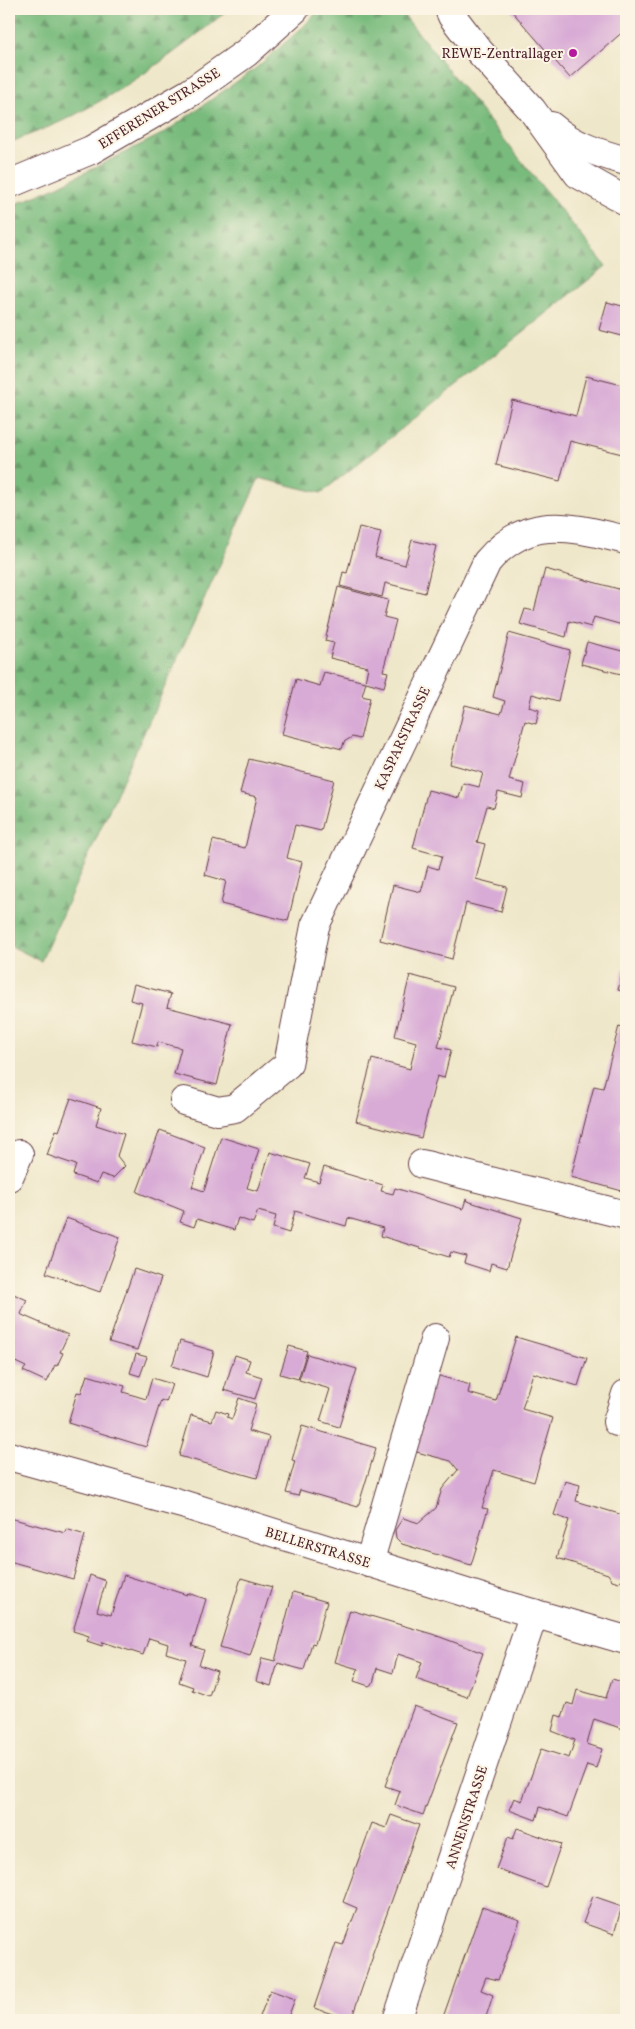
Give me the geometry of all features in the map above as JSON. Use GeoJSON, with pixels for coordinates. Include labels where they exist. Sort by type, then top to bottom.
{"type":"FeatureCollection","features":[{"type":"Feature","properties":{"kind":"street","name":"EFFERENER STRASSE"},"geometry":{"type":"LineString","coordinates":[[9,184],[91,150],[192,92],[246,54],[295,9]]}},
{"type":"Feature","properties":{"kind":"street"},"geometry":{"type":"LineString","coordinates":[[448,9],[479,51],[532,110],[578,174],[626,201]]}},
{"type":"Feature","properties":{"kind":"street"},"geometry":{"type":"LineString","coordinates":[[532,110],[566,139],[594,152],[626,161]]}},
{"type":"Feature","properties":{"kind":"street","name":"KASPARSTRASSE"},"geometry":{"type":"LineString","coordinates":[[184,1101],[218,1111],[235,1108],[288,1064],[315,926],[487,562],[497,549],[513,538],[532,530],[556,526],[584,530],[626,540]]}},
{"type":"Feature","properties":{"kind":"street"},"geometry":{"type":"LineString","coordinates":[[422,1164],[626,1215]]}},
{"type":"Feature","properties":{"kind":"street"},"geometry":{"type":"LineString","coordinates":[[369,1562],[435,1338]]}},
{"type":"Feature","properties":{"kind":"street"},"geometry":{"type":"LineString","coordinates":[[618,1422],[626,1394]]}},
{"type":"Feature","properties":{"kind":"street","name":"BELLERSTRASSE"},"geometry":{"type":"LineString","coordinates":[[9,1456],[182,1504],[626,1640]]}},
{"type":"Feature","properties":{"kind":"street","name":"ANNENSTRASSE"},"geometry":{"type":"LineString","coordinates":[[397,2020],[534,1613]]}},
{"type":"Feature","properties":{"kind":"green space"},"geometry":{"type":"Polygon","coordinates":[[[9,9],[229,9],[176,51],[121,89],[64,120],[9,143],[9,9]]]}},
{"type":"Feature","properties":{"kind":"green space"},"geometry":{"type":"Polygon","coordinates":[[[320,9],[399,9],[606,266],[321,493],[259,478],[41,961],[9,945],[9,207],[54,188],[164,133],[256,68],[303,27],[320,9]]]}},
{"type":"Feature","properties":{"kind":"building","name":"REWE-Zentrallager"},"geometry":{"type":"Polygon","coordinates":[[[510,9],[626,9],[626,29],[570,78],[510,9]]]}},
{"type":"Feature","properties":{"kind":"building"},"geometry":{"type":"Polygon","coordinates":[[[607,302],[626,307],[626,337],[599,330],[607,302]]]}},
{"type":"Feature","properties":{"kind":"building"},"geometry":{"type":"Polygon","coordinates":[[[586,376],[626,386],[626,455],[570,441],[560,481],[496,465],[512,400],[576,416],[586,376]]]}},
{"type":"Feature","properties":{"kind":"building"},"geometry":{"type":"Polygon","coordinates":[[[359,527],[381,532],[375,557],[405,565],[412,540],[436,546],[425,593],[385,583],[382,597],[340,586],[343,572],[347,573],[359,527]]]}},
{"type":"Feature","properties":{"kind":"building"},"geometry":{"type":"Polygon","coordinates":[[[545,569],[626,591],[626,626],[594,617],[591,627],[569,621],[566,637],[520,624],[525,609],[534,611],[545,569]]]}},
{"type":"Feature","properties":{"kind":"building"},"geometry":{"type":"Polygon","coordinates":[[[338,587],[388,600],[384,617],[396,620],[383,671],[388,672],[384,687],[366,682],[362,696],[370,698],[360,739],[352,737],[344,742],[342,749],[282,734],[296,679],[320,686],[324,672],[365,682],[368,667],[330,658],[334,643],[325,641],[338,587]]]}},
{"type":"Feature","properties":{"kind":"building"},"geometry":{"type":"Polygon","coordinates":[[[509,633],[570,650],[558,701],[532,694],[529,707],[539,710],[536,724],[525,721],[509,780],[525,784],[522,798],[498,792],[494,808],[487,806],[477,842],[485,844],[476,879],[507,887],[501,912],[466,903],[452,959],[380,940],[393,885],[421,892],[428,866],[438,869],[442,856],[413,848],[428,790],[459,798],[463,783],[479,787],[483,773],[450,764],[465,705],[501,714],[505,701],[493,697],[509,633]]]}},
{"type":"Feature","properties":{"kind":"building"},"geometry":{"type":"Polygon","coordinates":[[[587,642],[626,652],[621,674],[581,664],[587,642]]]}},
{"type":"Feature","properties":{"kind":"building"},"geometry":{"type":"Polygon","coordinates":[[[249,759],[334,780],[321,831],[295,825],[287,858],[302,862],[288,921],[221,904],[226,881],[205,875],[213,840],[245,848],[257,797],[240,793],[249,759]]]}},
{"type":"Feature","properties":{"kind":"building"},"geometry":{"type":"Polygon","coordinates":[[[624,967],[626,968],[626,992],[618,990],[624,967]]]}},
{"type":"Feature","properties":{"kind":"building"},"geometry":{"type":"Polygon","coordinates":[[[410,975],[454,987],[438,1047],[451,1050],[444,1078],[437,1076],[421,1138],[356,1121],[372,1059],[410,1069],[416,1042],[395,1036],[410,975]]]}},
{"type":"Feature","properties":{"kind":"building"},"geometry":{"type":"Polygon","coordinates":[[[134,984],[171,994],[167,1007],[232,1024],[217,1085],[174,1074],[181,1048],[158,1042],[157,1047],[132,1041],[142,1003],[130,1000],[134,984]]]}},
{"type":"Feature","properties":{"kind":"building"},"geometry":{"type":"Polygon","coordinates":[[[619,1026],[626,1028],[626,1101],[620,1128],[626,1130],[626,1192],[571,1177],[594,1086],[603,1088],[619,1026]]]}},
{"type":"Feature","properties":{"kind":"building"},"geometry":{"type":"Polygon","coordinates":[[[71,1098],[101,1108],[96,1125],[124,1134],[117,1156],[125,1166],[113,1178],[101,1174],[97,1183],[73,1175],[76,1165],[47,1155],[56,1130],[59,1131],[71,1098]]]}},
{"type":"Feature","properties":{"kind":"building"},"geometry":{"type":"Polygon","coordinates":[[[160,1130],[205,1147],[192,1187],[204,1191],[221,1137],[259,1149],[247,1188],[258,1191],[270,1152],[310,1164],[305,1178],[319,1182],[324,1167],[383,1185],[381,1191],[393,1194],[395,1188],[463,1209],[466,1199],[467,1201],[522,1218],[507,1268],[491,1263],[489,1271],[464,1263],[466,1256],[451,1252],[449,1257],[381,1236],[383,1228],[348,1218],[346,1226],[295,1211],[289,1233],[273,1228],[276,1216],[258,1211],[253,1223],[238,1218],[234,1230],[197,1219],[194,1227],[180,1222],[184,1211],[137,1192],[160,1130]]]}},
{"type":"Feature","properties":{"kind":"building"},"geometry":{"type":"Polygon","coordinates":[[[66,1218],[120,1237],[100,1292],[46,1273],[66,1218]]]}},
{"type":"Feature","properties":{"kind":"building"},"geometry":{"type":"Polygon","coordinates":[[[134,1269],[161,1278],[137,1350],[109,1342],[134,1269]]]}},
{"type":"Feature","properties":{"kind":"building"},"geometry":{"type":"Polygon","coordinates":[[[9,1292],[27,1300],[22,1315],[68,1335],[60,1352],[63,1353],[47,1382],[23,1371],[26,1367],[9,1359],[9,1292]]]}},
{"type":"Feature","properties":{"kind":"building"},"geometry":{"type":"Polygon","coordinates":[[[516,1337],[587,1358],[578,1386],[533,1373],[522,1409],[553,1418],[534,1482],[494,1470],[482,1508],[488,1509],[471,1565],[402,1544],[396,1538],[395,1530],[403,1518],[419,1523],[436,1508],[442,1489],[458,1470],[451,1461],[409,1450],[436,1375],[470,1385],[468,1393],[496,1401],[516,1337]]]}},
{"type":"Feature","properties":{"kind":"building"},"geometry":{"type":"Polygon","coordinates":[[[180,1341],[214,1351],[207,1377],[172,1366],[180,1341]]]}},
{"type":"Feature","properties":{"kind":"building"},"geometry":{"type":"Polygon","coordinates":[[[289,1346],[307,1351],[298,1379],[280,1374],[289,1346]]]}},
{"type":"Feature","properties":{"kind":"building"},"geometry":{"type":"Polygon","coordinates":[[[136,1354],[147,1357],[140,1376],[130,1373],[136,1354]]]}},
{"type":"Feature","properties":{"kind":"building"},"geometry":{"type":"Polygon","coordinates":[[[307,1354],[357,1369],[339,1427],[320,1421],[330,1389],[299,1380],[307,1354]]]}},
{"type":"Feature","properties":{"kind":"building"},"geometry":{"type":"Polygon","coordinates":[[[235,1355],[250,1360],[246,1372],[262,1377],[255,1399],[224,1390],[235,1355]]]}},
{"type":"Feature","properties":{"kind":"building"},"geometry":{"type":"Polygon","coordinates":[[[87,1375],[125,1386],[123,1392],[146,1399],[152,1378],[172,1384],[166,1402],[161,1400],[146,1447],[68,1423],[77,1392],[81,1393],[87,1375]]]}},
{"type":"Feature","properties":{"kind":"building"},"geometry":{"type":"Polygon","coordinates":[[[239,1398],[256,1404],[248,1431],[269,1437],[257,1478],[179,1456],[191,1415],[212,1421],[216,1410],[228,1414],[227,1417],[232,1419],[239,1398]]]}},
{"type":"Feature","properties":{"kind":"building"},"geometry":{"type":"Polygon","coordinates":[[[302,1426],[376,1448],[358,1507],[300,1490],[298,1496],[286,1493],[295,1461],[292,1460],[302,1426]]]}},
{"type":"Feature","properties":{"kind":"building"},"geometry":{"type":"Polygon","coordinates":[[[565,1481],[580,1485],[576,1501],[626,1516],[625,1579],[619,1582],[612,1580],[608,1574],[557,1558],[569,1520],[554,1515],[565,1481]]]}},
{"type":"Feature","properties":{"kind":"building"},"geometry":{"type":"Polygon","coordinates":[[[10,1518],[65,1533],[66,1529],[85,1535],[73,1579],[9,1561],[10,1518]]]}},
{"type":"Feature","properties":{"kind":"building"},"geometry":{"type":"Polygon","coordinates":[[[90,1575],[106,1581],[97,1611],[111,1615],[124,1575],[206,1599],[192,1646],[204,1650],[199,1665],[217,1671],[209,1696],[192,1690],[193,1687],[179,1682],[186,1659],[166,1653],[168,1644],[149,1638],[143,1655],[103,1642],[102,1646],[87,1641],[89,1636],[73,1631],[90,1575]]]}},
{"type":"Feature","properties":{"kind":"building"},"geometry":{"type":"Polygon","coordinates":[[[241,1578],[272,1587],[250,1656],[220,1647],[241,1578]]]}},
{"type":"Feature","properties":{"kind":"building"},"geometry":{"type":"Polygon","coordinates":[[[293,1592],[327,1602],[315,1644],[312,1643],[304,1670],[278,1663],[271,1686],[256,1681],[262,1658],[275,1661],[293,1592]]]}},
{"type":"Feature","properties":{"kind":"building"},"geometry":{"type":"Polygon","coordinates":[[[350,1610],[432,1634],[483,1653],[467,1697],[416,1679],[422,1662],[398,1654],[393,1673],[377,1668],[373,1683],[369,1686],[354,1681],[358,1669],[335,1662],[350,1610]]]}},
{"type":"Feature","properties":{"kind":"building"},"geometry":{"type":"Polygon","coordinates":[[[612,1679],[626,1683],[626,1730],[594,1719],[587,1744],[602,1749],[596,1768],[587,1765],[568,1817],[540,1807],[536,1820],[509,1810],[514,1798],[522,1801],[541,1749],[569,1758],[575,1740],[552,1731],[556,1715],[562,1717],[567,1703],[573,1705],[577,1690],[606,1698],[612,1679]]]}},
{"type":"Feature","properties":{"kind":"building"},"geometry":{"type":"Polygon","coordinates":[[[414,1706],[458,1722],[423,1815],[395,1805],[400,1791],[385,1786],[414,1706]]]}},
{"type":"Feature","properties":{"kind":"building"},"geometry":{"type":"Polygon","coordinates":[[[391,1815],[419,1825],[372,1955],[351,2020],[314,2008],[336,1943],[343,1945],[357,1908],[343,1902],[372,1823],[386,1828],[391,1815]]]}},
{"type":"Feature","properties":{"kind":"building"},"geometry":{"type":"Polygon","coordinates":[[[517,1828],[561,1844],[546,1887],[496,1869],[508,1837],[513,1839],[517,1828]]]}},
{"type":"Feature","properties":{"kind":"building"},"geometry":{"type":"Polygon","coordinates":[[[593,1896],[622,1906],[614,1934],[583,1923],[593,1896]]]}},
{"type":"Feature","properties":{"kind":"building"},"geometry":{"type":"Polygon","coordinates":[[[482,1907],[520,1920],[498,1980],[486,1977],[481,1990],[493,1995],[485,2020],[442,2020],[482,1907]]]}},
{"type":"Feature","properties":{"kind":"building"},"geometry":{"type":"Polygon","coordinates":[[[270,1990],[295,1999],[287,2020],[259,2019],[270,1990]]]}},
{"type":"Feature","properties":{"kind":"place","name":"REWE-Zentrallager"},"geometry":{"type":"Point","coordinates":[573,53]}}]}
